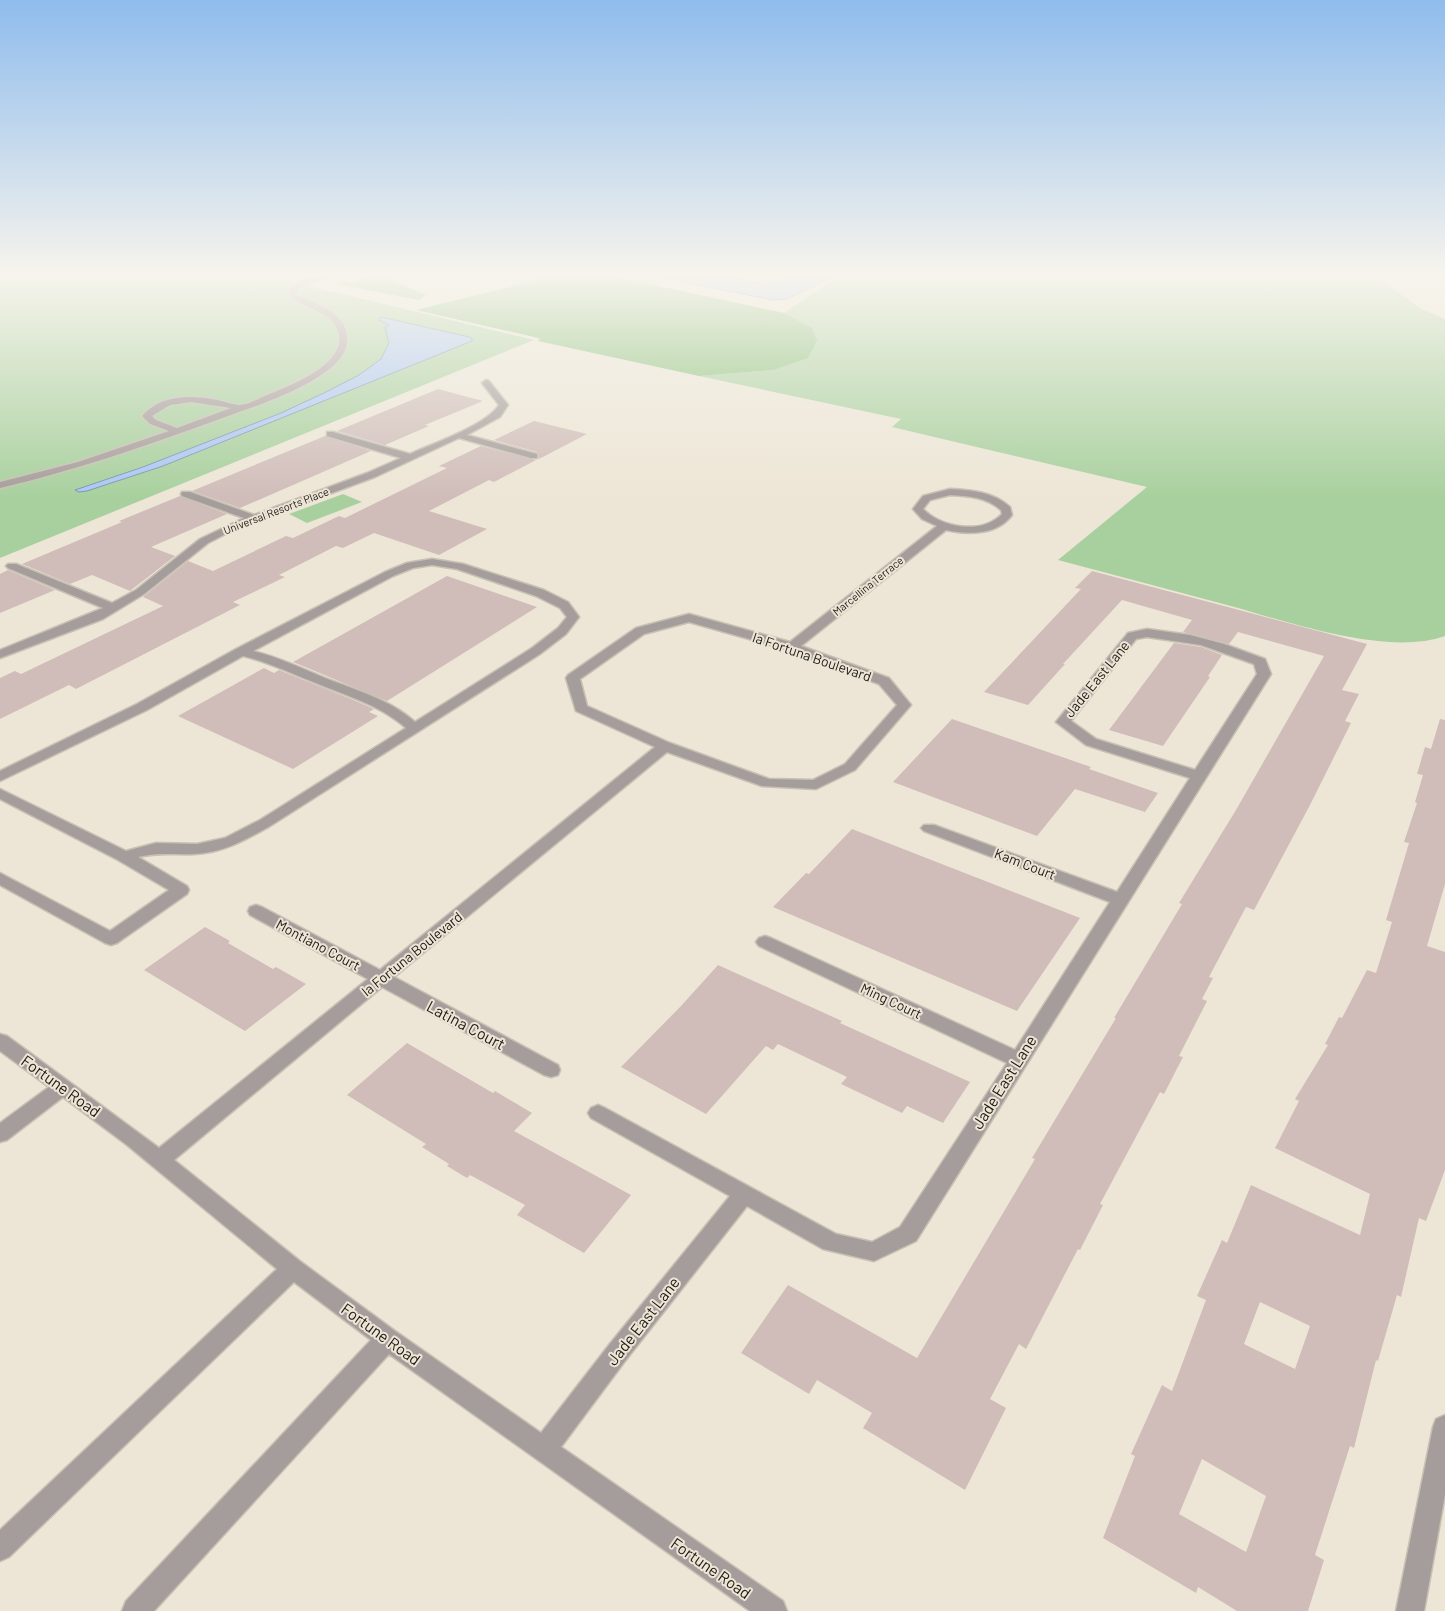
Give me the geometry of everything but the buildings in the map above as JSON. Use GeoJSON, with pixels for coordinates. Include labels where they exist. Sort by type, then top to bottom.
{"type":"FeatureCollection","features":[{"type":"Feature","properties":{"kind":"street"},"geometry":{"type":"LineString","coordinates":[[0,485],[64,470],[115,454],[240,408],[295,386],[315,375],[340,353],[341,349]]}},
{"type":"Feature","properties":{"kind":"street","name":"Universal Resorts Place"},"geometry":{"type":"LineString","coordinates":[[0,654],[99,616],[140,592],[204,541],[233,526],[371,475],[497,415],[504,405],[486,382]]}},
{"type":"Feature","properties":{"kind":"street"},"geometry":{"type":"LineString","coordinates":[[177,431],[153,422],[147,416],[154,408],[176,401],[194,399],[210,400],[240,408]]}},
{"type":"Feature","properties":{"kind":"street"},"geometry":{"type":"LineString","coordinates":[[330,434],[410,457]]}},
{"type":"Feature","properties":{"kind":"street"},"geometry":{"type":"LineString","coordinates":[[458,435],[534,456]]}},
{"type":"Feature","properties":{"kind":"street"},"geometry":{"type":"LineString","coordinates":[[950,492],[965,492],[991,498],[1006,509],[1007,515],[1004,520],[986,528],[958,529],[944,526],[931,522],[922,516],[918,509],[920,503],[926,498],[950,492]]}},
{"type":"Feature","properties":{"kind":"street"},"geometry":{"type":"LineString","coordinates":[[186,494],[254,518]]}},
{"type":"Feature","properties":{"kind":"street","name":"Marcellina Terrace"},"geometry":{"type":"LineString","coordinates":[[792,647],[944,526]]}},
{"type":"Feature","properties":{"kind":"street"},"geometry":{"type":"LineString","coordinates":[[0,777],[142,707],[240,652],[389,574],[411,565],[432,562],[458,566],[540,593],[564,606],[573,617],[562,631],[536,651],[265,823],[230,842],[197,849],[156,848],[124,856]]}},
{"type":"Feature","properties":{"kind":"street"},"geometry":{"type":"LineString","coordinates":[[12,566],[113,608]]}},
{"type":"Feature","properties":{"kind":"street","name":"la Fortuna Boulevard"},"geometry":{"type":"LineString","coordinates":[[689,618],[792,647],[884,681],[904,705],[850,767],[816,785],[766,783],[665,746],[581,708],[573,678],[640,631],[689,618]]}},
{"type":"Feature","properties":{"kind":"street","name":"Jade East Lane"},"geometry":{"type":"LineString","coordinates":[[598,1113],[831,1242],[874,1252],[908,1234],[1264,674],[1260,662],[1245,655],[1171,634],[1147,633],[1132,636],[1063,722],[1091,742],[1199,776]]}},
{"type":"Feature","properties":{"kind":"street"},"geometry":{"type":"LineString","coordinates":[[240,652],[262,656],[375,702],[402,716],[414,728]]}},
{"type":"Feature","properties":{"kind":"street","name":"la Fortuna Boulevard"},"geometry":{"type":"LineString","coordinates":[[159,1160],[665,746]]}},
{"type":"Feature","properties":{"kind":"street"},"geometry":{"type":"LineString","coordinates":[[0,793],[124,856],[180,890],[111,939],[0,878]]}},
{"type":"Feature","properties":{"kind":"street","name":"Kam Court"},"geometry":{"type":"LineString","coordinates":[[929,828],[1121,900]]}},
{"type":"Feature","properties":{"kind":"street","name":"Montiano Court"},"geometry":{"type":"LineString","coordinates":[[256,911],[381,979]]}},
{"type":"Feature","properties":{"kind":"street","name":"Ming Court"},"geometry":{"type":"LineString","coordinates":[[765,942],[1018,1060]]}},
{"type":"Feature","properties":{"kind":"street","name":"Latina Court"},"geometry":{"type":"LineString","coordinates":[[381,979],[551,1070]]}},
{"type":"Feature","properties":{"kind":"street","name":"Fortune Road"},"geometry":{"type":"LineString","coordinates":[[0,1041],[159,1160],[294,1269],[387,1339],[773,1611]]}},
{"type":"Feature","properties":{"kind":"street"},"geometry":{"type":"LineString","coordinates":[[0,1134],[62,1087]]}},
{"type":"Feature","properties":{"kind":"street","name":"Jade East Lane"},"geometry":{"type":"LineString","coordinates":[[544,1450],[623,1345],[744,1194]]}},
{"type":"Feature","properties":{"kind":"street"},"geometry":{"type":"LineString","coordinates":[[0,1548],[294,1269]]}},
{"type":"Feature","properties":{"kind":"street"},"geometry":{"type":"LineString","coordinates":[[136,1611],[387,1339]]}},
{"type":"Feature","properties":{"kind":"street"},"geometry":{"type":"LineString","coordinates":[[1410,1611],[1445,1426]]}},
{"type":"Feature","properties":{"kind":"green space"},"geometry":{"type":"Polygon","coordinates":[[[0,349],[512,349],[0,558],[0,349]]]}},
{"type":"Feature","properties":{"kind":"green space"},"geometry":{"type":"Polygon","coordinates":[[[576,349],[812,349],[808,358],[773,370],[699,376],[576,349]]]}},
{"type":"Feature","properties":{"kind":"green space"},"geometry":{"type":"Polygon","coordinates":[[[792,349],[1445,349],[1445,636],[1421,641],[1366,640],[1306,627],[1058,560],[1147,487],[892,427],[901,419],[699,376],[773,370],[792,349]]]}},
{"type":"Feature","properties":{"kind":"green space"},"geometry":{"type":"Polygon","coordinates":[[[343,494],[362,502],[307,523],[289,514],[343,494]]]}},
{"type":"Feature","properties":{"kind":"water"},"geometry":{"type":"Polygon","coordinates":[[[386,349],[452,349],[163,466],[87,491],[79,492],[75,490],[143,467],[281,413],[359,375],[381,359],[386,349]]]}}]}
